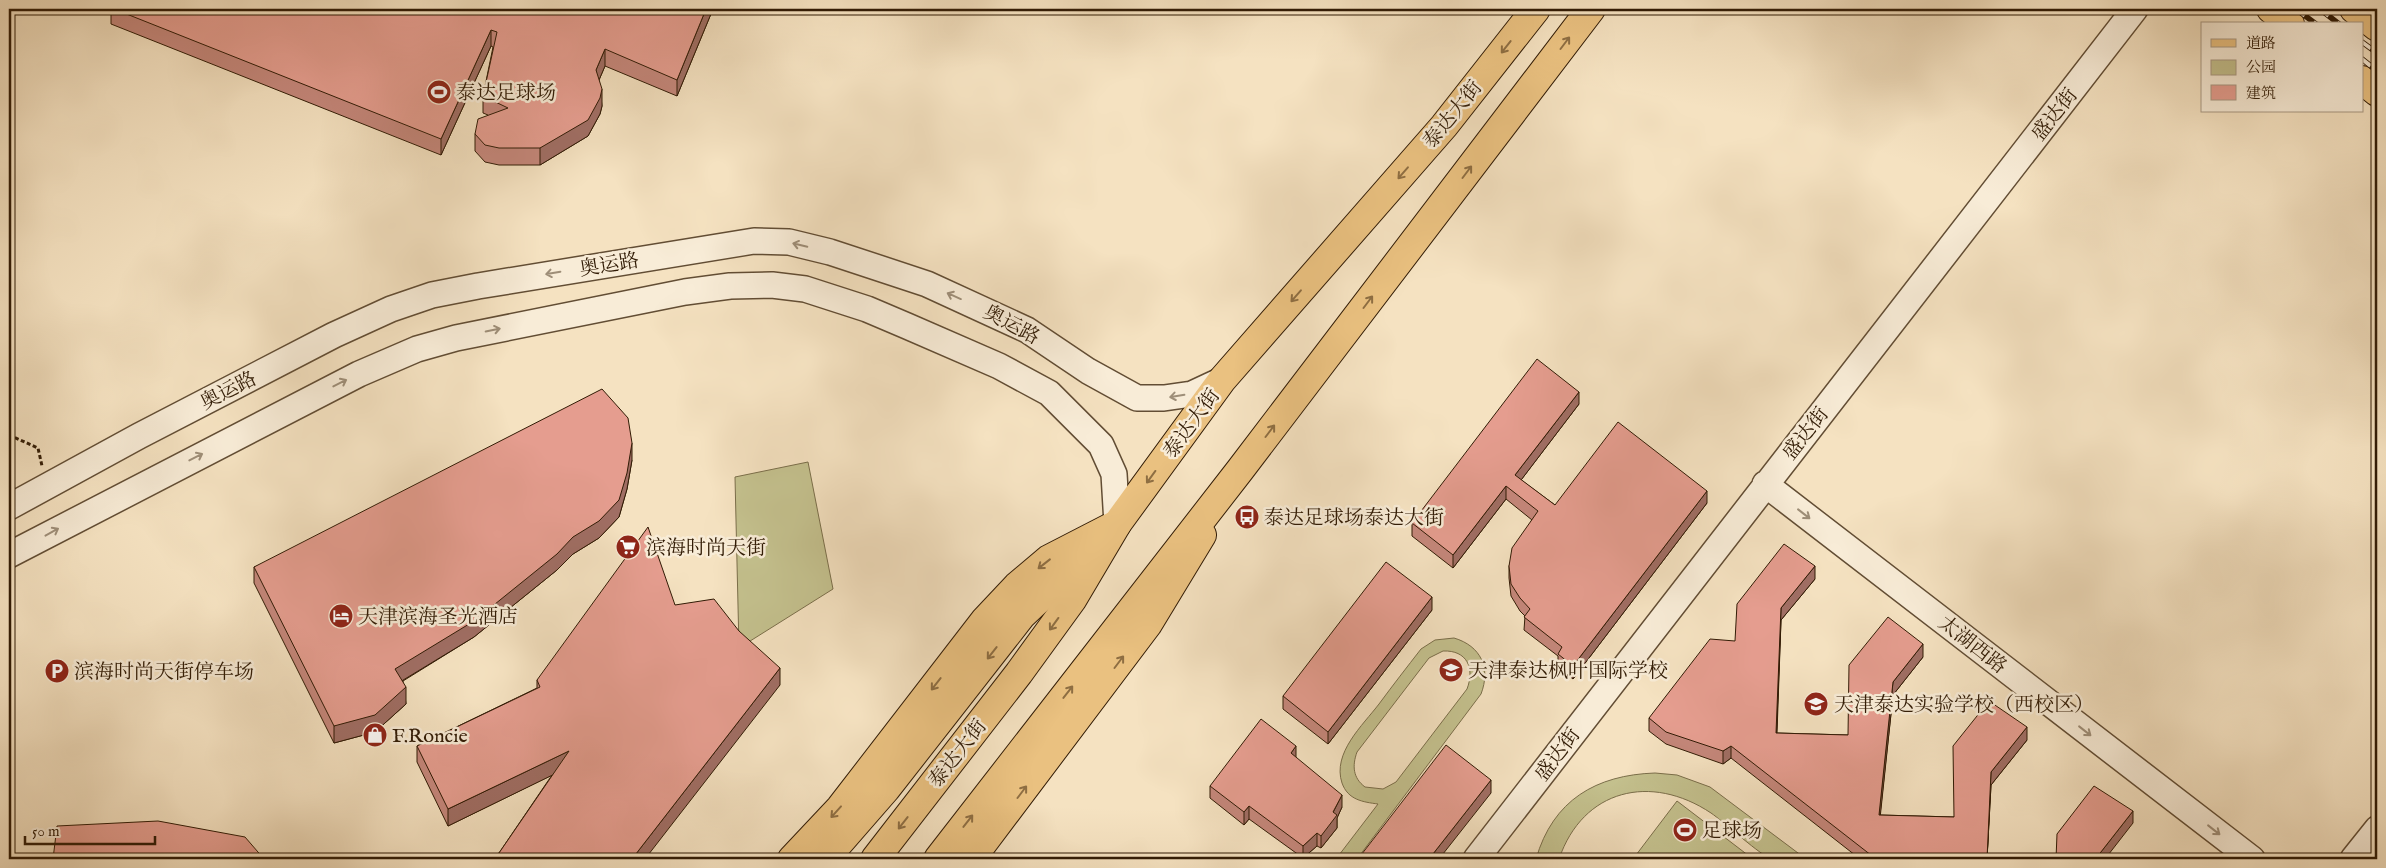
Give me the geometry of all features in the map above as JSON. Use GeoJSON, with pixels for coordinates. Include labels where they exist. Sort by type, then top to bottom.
{"type":"FeatureCollection","features":[{"type":"Feature","properties":{"kind":"main road","name":"泰达大街"},"geometry":{"type":"LineString","coordinates":[[874,859],[1019,673],[1072,600],[1118,524],[1222,380],[1444,126],[1536,9]]}},
{"type":"Feature","properties":{"kind":"main road"},"geometry":{"type":"LineString","coordinates":[[938,859],[1240,470],[1591,9]]}},
{"type":"Feature","properties":{"kind":"main road"},"geometry":{"type":"LineString","coordinates":[[2271,9],[2287,22]]}},
{"type":"Feature","properties":{"kind":"main road"},"geometry":{"type":"LineString","coordinates":[[2354,9],[2377,27]]}},
{"type":"Feature","properties":{"kind":"main road"},"geometry":{"type":"LineString","coordinates":[[2364,82],[2377,92]]}},
{"type":"Feature","properties":{"kind":"main road"},"geometry":{"type":"LineString","coordinates":[[971,859],[1148,624],[1240,470]]}},
{"type":"Feature","properties":{"kind":"main road"},"geometry":{"type":"LineString","coordinates":[[825,859],[886,788],[1022,615],[1118,524]]}},
{"type":"Feature","properties":{"kind":"main road"},"geometry":{"type":"LineString","coordinates":[[792,859],[840,808],[985,620],[1017,586],[1049,560],[1118,524]]}},
{"type":"Feature","properties":{"kind":"street","name":"盛达街"},"geometry":{"type":"LineString","coordinates":[[1493,859],[1770,488],[2136,9]]}},
{"type":"Feature","properties":{"kind":"street","name":"盛达街"},"geometry":{"type":"LineString","coordinates":[[1476,859],[2150,9]]}},
{"type":"Feature","properties":{"kind":"street","name":"奥运路"},"geometry":{"type":"LineString","coordinates":[[9,508],[148,431],[334,335],[391,309],[432,295],[478,286],[754,241],[789,242],[830,252],[927,284],[1028,330],[1088,371],[1138,398],[1164,398],[1192,394],[1222,380]]}},
{"type":"Feature","properties":{"kind":"street","name":"奥运路"},"geometry":{"type":"LineString","coordinates":[[9,555],[359,374],[417,349],[456,338],[685,292],[772,285],[805,289],[867,309],[1000,366],[1049,393],[1101,445],[1114,474],[1118,524]]}},
{"type":"Feature","properties":{"kind":"street","name":"太湖西路"},"geometry":{"type":"LineString","coordinates":[[1770,488],[2252,859]]}},
{"type":"Feature","properties":{"kind":"street"},"geometry":{"type":"LineString","coordinates":[[2354,859],[2377,829]]}},
{"type":"Feature","properties":{"kind":"green space"},"geometry":{"type":"Polygon","coordinates":[[[808,462],[833,589],[739,648],[735,477],[808,462]]]}},
{"type":"Feature","properties":{"kind":"green space"},"geometry":{"type":"Polygon","coordinates":[[[1454,638],[1471,646],[1477,652],[1484,667],[1485,675],[1481,694],[1357,859],[1336,859],[1378,804],[1352,797],[1345,789],[1340,772],[1345,750],[1358,730],[1421,649],[1435,640],[1454,638]],[[1443,651],[1429,658],[1357,752],[1354,762],[1356,776],[1365,787],[1383,789],[1396,782],[1467,689],[1470,674],[1467,662],[1463,657],[1451,651],[1443,651]]]}},
{"type":"Feature","properties":{"kind":"green space"},"geometry":{"type":"Polygon","coordinates":[[[1655,773],[1677,775],[1710,787],[1806,859],[1776,860],[1767,857],[1711,813],[1688,801],[1665,793],[1643,792],[1622,795],[1602,803],[1584,817],[1570,835],[1559,859],[1536,859],[1553,821],[1566,806],[1580,795],[1614,779],[1655,773]]]}},
{"type":"Feature","properties":{"kind":"green space","name":"足球场"},"geometry":{"type":"Polygon","coordinates":[[[1677,801],[1753,859],[1633,859],[1677,801]]]}},
{"type":"Feature","properties":{"kind":"building","name":"泰达足球场"},"geometry":{"type":"Polygon","coordinates":[[[114,9],[706,9],[677,80],[605,49],[596,70],[602,89],[600,98],[588,120],[540,148],[499,148],[485,145],[475,134],[478,119],[508,108],[483,96],[497,32],[491,30],[441,139],[114,9]]]}},
{"type":"Feature","properties":{"kind":"building"},"geometry":{"type":"Polygon","coordinates":[[[1537,359],[1579,392],[1515,475],[1555,505],[1618,422],[1707,491],[1573,666],[1558,654],[1562,647],[1524,617],[1530,609],[1511,584],[1509,566],[1512,548],[1538,511],[1506,486],[1453,555],[1412,523],[1537,359]]]}},
{"type":"Feature","properties":{"kind":"building"},"geometry":{"type":"Polygon","coordinates":[[[602,389],[628,418],[632,443],[627,473],[619,500],[599,521],[573,537],[557,554],[474,621],[395,669],[406,687],[375,715],[334,726],[254,567],[602,389]]]}},
{"type":"Feature","properties":{"kind":"building"},"geometry":{"type":"Polygon","coordinates":[[[648,527],[675,605],[714,599],[739,631],[780,668],[632,859],[487,859],[499,853],[569,751],[448,809],[417,746],[540,687],[537,680],[648,527]]]}},
{"type":"Feature","properties":{"kind":"building"},"geometry":{"type":"Polygon","coordinates":[[[1784,544],[1815,566],[1781,608],[1776,733],[1848,735],[1849,665],[1888,617],[1923,644],[1893,682],[1879,815],[1954,817],[1953,746],[1989,701],[2027,727],[1991,772],[1987,859],[1876,859],[1731,746],[1723,751],[1666,732],[1649,718],[1710,639],[1735,641],[1737,604],[1784,544]]]}},
{"type":"Feature","properties":{"kind":"building"},"geometry":{"type":"Polygon","coordinates":[[[1386,562],[1432,597],[1328,732],[1283,696],[1386,562]]]}},
{"type":"Feature","properties":{"kind":"building"},"geometry":{"type":"Polygon","coordinates":[[[1261,719],[1296,746],[1291,753],[1342,795],[1333,812],[1337,815],[1321,836],[1317,833],[1303,846],[1249,806],[1244,812],[1210,786],[1261,719]]]}},
{"type":"Feature","properties":{"kind":"building"},"geometry":{"type":"Polygon","coordinates":[[[1446,745],[1491,780],[1429,859],[1358,859],[1446,745]]]}},
{"type":"Feature","properties":{"kind":"building"},"geometry":{"type":"Polygon","coordinates":[[[2094,786],[2133,811],[2097,859],[2056,859],[2057,834],[2094,786]]]}},
{"type":"Feature","properties":{"kind":"building"},"geometry":{"type":"Polygon","coordinates":[[[158,821],[245,837],[264,859],[53,859],[57,826],[158,821]]]}},
{"type":"Feature","properties":{"kind":"building"},"geometry":{"type":"Polygon","coordinates":[[[362,854],[398,859],[353,859],[362,854]]]}},
{"type":"Feature","properties":{"kind":"railway"},"geometry":{"type":"LineString","coordinates":[[2296,9],[2313,22]]}},
{"type":"Feature","properties":{"kind":"railway"},"geometry":{"type":"LineString","coordinates":[[2320,9],[2336,22]]}},
{"type":"Feature","properties":{"kind":"railway"},"geometry":{"type":"LineString","coordinates":[[2364,43],[2377,53]]}},
{"type":"Feature","properties":{"kind":"railway"},"geometry":{"type":"LineString","coordinates":[[2364,61],[2377,71]]}},
{"type":"Feature","properties":{"kind":"place","name":"泰达足球场"},"geometry":{"type":"Point","coordinates":[439,92]}},
{"type":"Feature","properties":{"kind":"place","name":"泰达足球场泰达大街"},"geometry":{"type":"Point","coordinates":[1247,517]}},
{"type":"Feature","properties":{"kind":"place","name":"滨海时尚天街"},"geometry":{"type":"Point","coordinates":[628,547]}},
{"type":"Feature","properties":{"kind":"place","name":"天津滨海圣光酒店"},"geometry":{"type":"Point","coordinates":[341,616]}},
{"type":"Feature","properties":{"kind":"place","name":"天津泰达枫叶国际学校"},"geometry":{"type":"Point","coordinates":[1451,670]}},
{"type":"Feature","properties":{"kind":"place","name":"滨海时尚天街停车场"},"geometry":{"type":"Point","coordinates":[57,671]}},
{"type":"Feature","properties":{"kind":"place","name":"天津泰达实验学校（西校区）"},"geometry":{"type":"Point","coordinates":[1816,704]}},
{"type":"Feature","properties":{"kind":"place","name":"F.Roncie"},"geometry":{"type":"Point","coordinates":[375,735]}},
{"type":"Feature","properties":{"kind":"place","name":"足球场"},"geometry":{"type":"Point","coordinates":[1685,830]}}]}
